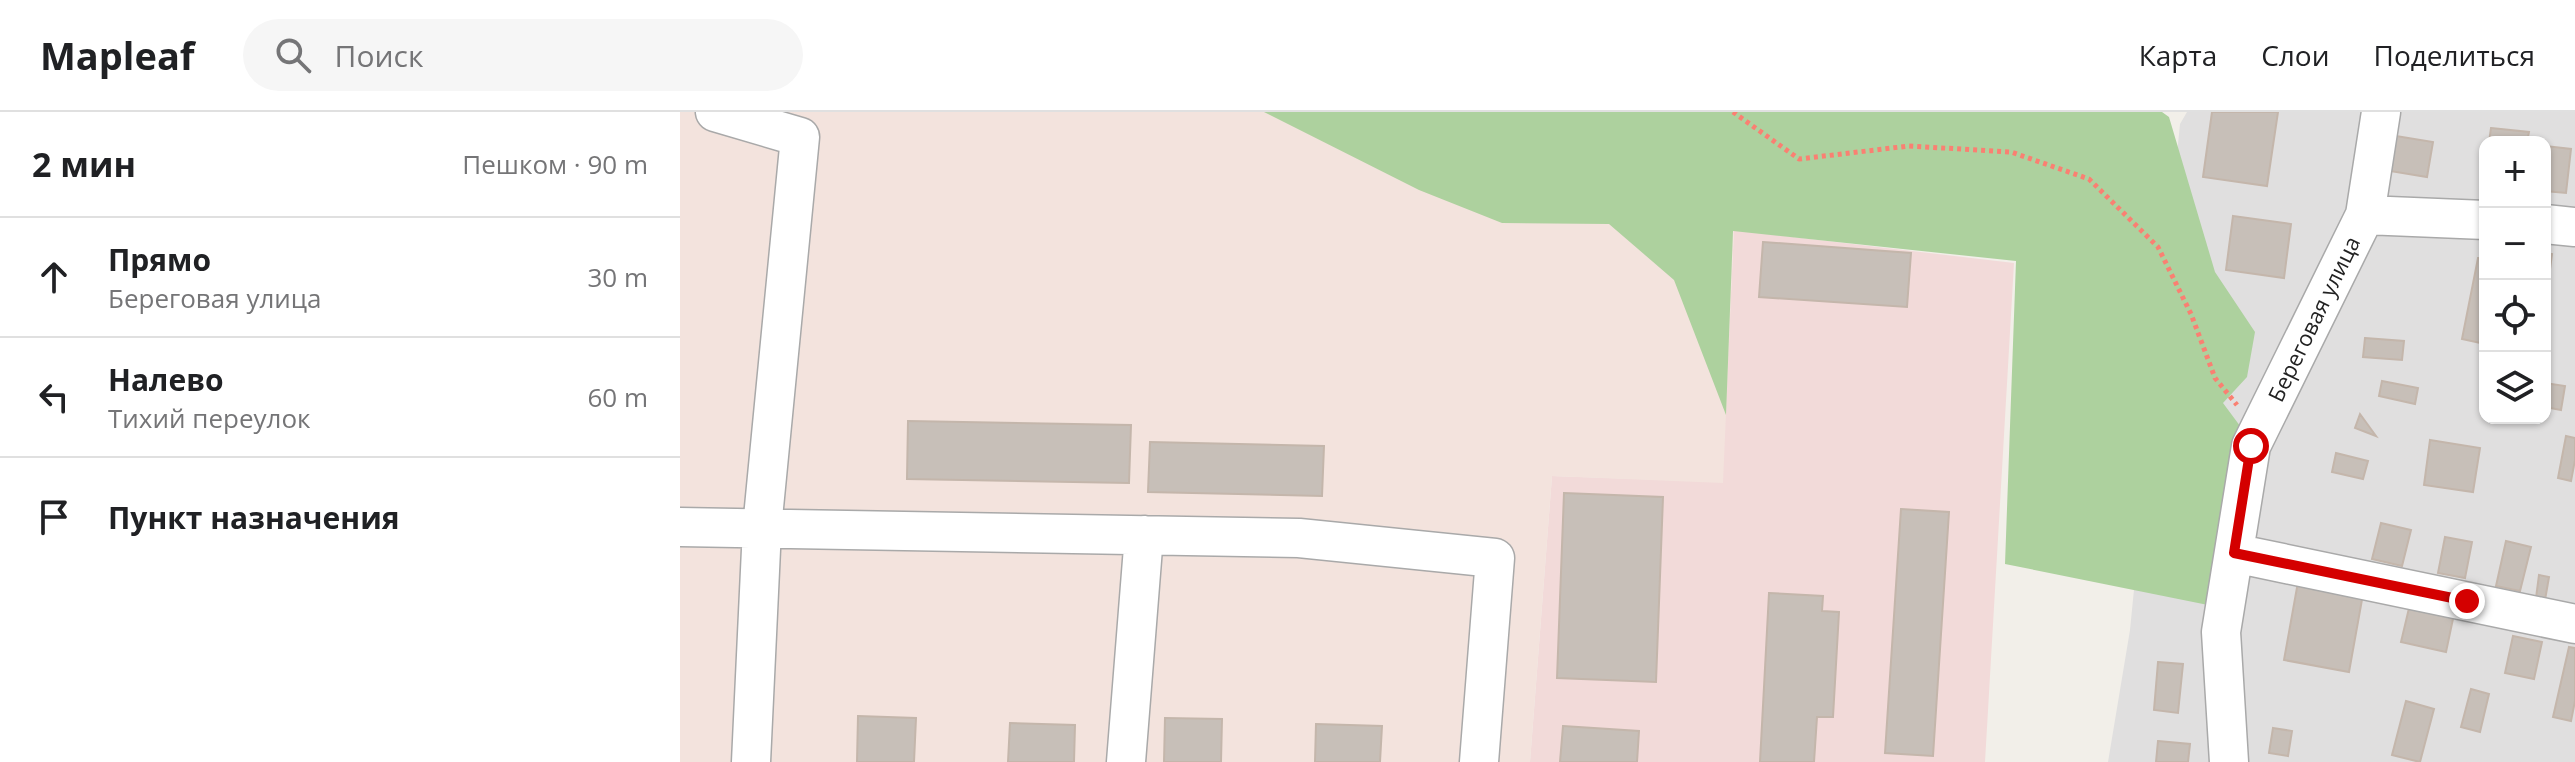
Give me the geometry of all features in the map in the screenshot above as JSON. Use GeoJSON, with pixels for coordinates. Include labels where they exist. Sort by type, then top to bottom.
{"type":"FeatureCollection","features":[{"type":"Feature","properties":{"kind":"street"},"geometry":{"type":"LineString","coordinates":[[715,112],[800,137],[762,528],[751,762]]}},
{"type":"Feature","properties":{"kind":"street","name":"Береговая улица"},"geometry":{"type":"LineString","coordinates":[[2229,762],[2221,632],[2251,446],[2365,215],[2381,112]]}},
{"type":"Feature","properties":{"kind":"street"},"geometry":{"type":"LineString","coordinates":[[2365,215],[2479,220]]}},
{"type":"Feature","properties":{"kind":"street"},"geometry":{"type":"LineString","coordinates":[[2551,225],[2575,227]]}},
{"type":"Feature","properties":{"kind":"street"},"geometry":{"type":"LineString","coordinates":[[680,527],[1299,538],[1495,558],[1479,762]]}},
{"type":"Feature","properties":{"kind":"street"},"geometry":{"type":"LineString","coordinates":[[1126,762],[1144,535]]}},
{"type":"Feature","properties":{"kind":"street"},"geometry":{"type":"LineString","coordinates":[[2234,553],[2575,624]]}},
{"type":"Feature","properties":{"kind":"path"},"geometry":{"type":"LineString","coordinates":[[1733,112],[1799,159],[1909,146],[2011,152],[2089,179],[2158,247],[2191,314],[2215,378],[2259,430]]}},
{"type":"Feature","properties":{"kind":"shaded area"},"geometry":{"type":"Polygon","coordinates":[[[680,112],[1615,112],[1737,158],[1723,483],[1552,476],[1530,762],[680,762],[680,112]]]}},
{"type":"Feature","properties":{"kind":"shaded area"},"geometry":{"type":"Polygon","coordinates":[[[2187,112],[2575,112],[2575,762],[2108,762],[2130,630],[2180,124],[2187,112]]]}},
{"type":"Feature","properties":{"kind":"shaded area"},"geometry":{"type":"Polygon","coordinates":[[[1734,230],[2014,263],[1985,762],[1530,762],[1552,476],[1722,482],[1734,230]]]}},
{"type":"Feature","properties":{"kind":"green space"},"geometry":{"type":"Polygon","coordinates":[[[1264,112],[2162,112],[2169,117],[2215,272],[2255,332],[2247,377],[2223,403],[2246,434],[2208,605],[2005,564],[2016,261],[1733,231],[1726,415],[1674,280],[1609,224],[1502,223],[1419,190],[1264,112]]]}},
{"type":"Feature","properties":{"kind":"building"},"geometry":{"type":"Polygon","coordinates":[[[2212,112],[2278,112],[2267,186],[2203,177],[2212,112]]]}},
{"type":"Feature","properties":{"kind":"building"},"geometry":{"type":"Polygon","coordinates":[[[2491,128],[2529,132],[2528,136],[2490,136],[2491,128]]]}},
{"type":"Feature","properties":{"kind":"building"},"geometry":{"type":"Polygon","coordinates":[[[2396,136],[2433,142],[2427,177],[2390,171],[2396,136]]]}},
{"type":"Feature","properties":{"kind":"building"},"geometry":{"type":"Polygon","coordinates":[[[2551,147],[2571,149],[2566,193],[2551,192],[2551,147]]]}},
{"type":"Feature","properties":{"kind":"building"},"geometry":{"type":"Polygon","coordinates":[[[2233,216],[2291,224],[2284,278],[2226,270],[2233,216]]]}},
{"type":"Feature","properties":{"kind":"building"},"geometry":{"type":"Polygon","coordinates":[[[1763,242],[1911,253],[1907,307],[1759,297],[1763,242]]]}},
{"type":"Feature","properties":{"kind":"building"},"geometry":{"type":"Polygon","coordinates":[[[2478,258],[2479,258],[2479,343],[2462,339],[2478,258]]]}},
{"type":"Feature","properties":{"kind":"building"},"geometry":{"type":"Polygon","coordinates":[[[2365,338],[2404,341],[2402,360],[2363,357],[2365,338]]]}},
{"type":"Feature","properties":{"kind":"building"},"geometry":{"type":"Polygon","coordinates":[[[2382,381],[2418,388],[2415,404],[2379,396],[2382,381]]]}},
{"type":"Feature","properties":{"kind":"building"},"geometry":{"type":"Polygon","coordinates":[[[2551,384],[2565,386],[2561,410],[2551,408],[2551,384]]]}},
{"type":"Feature","properties":{"kind":"building"},"geometry":{"type":"Polygon","coordinates":[[[2360,414],[2376,436],[2355,428],[2360,414]]]}},
{"type":"Feature","properties":{"kind":"building"},"geometry":{"type":"Polygon","coordinates":[[[908,421],[1131,425],[1129,483],[907,479],[908,421]]]}},
{"type":"Feature","properties":{"kind":"building"},"geometry":{"type":"Polygon","coordinates":[[[2566,436],[2575,438],[2571,481],[2558,478],[2566,436]]]}},
{"type":"Feature","properties":{"kind":"building"},"geometry":{"type":"Polygon","coordinates":[[[2430,440],[2480,448],[2473,492],[2424,485],[2430,440]]]}},
{"type":"Feature","properties":{"kind":"building"},"geometry":{"type":"Polygon","coordinates":[[[1150,442],[1324,446],[1322,496],[1148,492],[1150,442]]]}},
{"type":"Feature","properties":{"kind":"building"},"geometry":{"type":"Polygon","coordinates":[[[2336,453],[2368,461],[2363,479],[2332,472],[2336,453]]]}},
{"type":"Feature","properties":{"kind":"building"},"geometry":{"type":"Polygon","coordinates":[[[1564,493],[1663,497],[1656,682],[1557,678],[1564,493]]]}},
{"type":"Feature","properties":{"kind":"building"},"geometry":{"type":"Polygon","coordinates":[[[1901,509],[1949,512],[1933,756],[1885,753],[1901,509]]]}},
{"type":"Feature","properties":{"kind":"building"},"geometry":{"type":"Polygon","coordinates":[[[2381,523],[2411,530],[2402,566],[2372,559],[2381,523]]]}},
{"type":"Feature","properties":{"kind":"building"},"geometry":{"type":"Polygon","coordinates":[[[2445,537],[2472,542],[2465,578],[2438,573],[2445,537]]]}},
{"type":"Feature","properties":{"kind":"building"},"geometry":{"type":"Polygon","coordinates":[[[2506,541],[2531,547],[2520,591],[2496,586],[2506,541]]]}},
{"type":"Feature","properties":{"kind":"building"},"geometry":{"type":"Polygon","coordinates":[[[2539,575],[2549,577],[2545,600],[2536,598],[2539,575]]]}},
{"type":"Feature","properties":{"kind":"building"},"geometry":{"type":"Polygon","coordinates":[[[2298,582],[2363,594],[2349,672],[2284,660],[2298,582]]]}},
{"type":"Feature","properties":{"kind":"building"},"geometry":{"type":"Polygon","coordinates":[[[1769,593],[1823,596],[1822,611],[1839,612],[1833,717],[1817,717],[1814,762],[1760,762],[1769,593]]]}},
{"type":"Feature","properties":{"kind":"building"},"geometry":{"type":"Polygon","coordinates":[[[2410,604],[2454,614],[2446,652],[2401,642],[2410,604]]]}},
{"type":"Feature","properties":{"kind":"building"},"geometry":{"type":"Polygon","coordinates":[[[2513,636],[2542,642],[2534,679],[2505,673],[2513,636]]]}},
{"type":"Feature","properties":{"kind":"building"},"geometry":{"type":"Polygon","coordinates":[[[2569,647],[2575,648],[2575,701],[2571,721],[2553,717],[2569,647]]]}},
{"type":"Feature","properties":{"kind":"building"},"geometry":{"type":"Polygon","coordinates":[[[2158,662],[2183,664],[2178,713],[2154,710],[2158,662]]]}},
{"type":"Feature","properties":{"kind":"building"},"geometry":{"type":"Polygon","coordinates":[[[2471,689],[2489,694],[2480,732],[2461,727],[2471,689]]]}},
{"type":"Feature","properties":{"kind":"building"},"geometry":{"type":"Polygon","coordinates":[[[2406,701],[2434,709],[2420,762],[2392,755],[2406,701]]]}},
{"type":"Feature","properties":{"kind":"building"},"geometry":{"type":"Polygon","coordinates":[[[858,716],[916,718],[914,762],[857,762],[858,716]]]}},
{"type":"Feature","properties":{"kind":"building"},"geometry":{"type":"Polygon","coordinates":[[[1165,718],[1222,719],[1221,762],[1164,762],[1165,718]]]}},
{"type":"Feature","properties":{"kind":"building"},"geometry":{"type":"Polygon","coordinates":[[[1010,723],[1075,725],[1074,762],[1008,762],[1010,723]]]}},
{"type":"Feature","properties":{"kind":"building"},"geometry":{"type":"Polygon","coordinates":[[[1316,724],[1382,726],[1380,762],[1315,762],[1316,724]]]}},
{"type":"Feature","properties":{"kind":"building"},"geometry":{"type":"Polygon","coordinates":[[[1563,726],[1639,731],[1637,762],[1560,762],[1563,726]]]}},
{"type":"Feature","properties":{"kind":"building"},"geometry":{"type":"Polygon","coordinates":[[[2273,728],[2292,731],[2288,756],[2269,753],[2273,728]]]}},
{"type":"Feature","properties":{"kind":"building"},"geometry":{"type":"Polygon","coordinates":[[[2158,741],[2190,744],[2188,762],[2156,762],[2158,741]]]}},
{"type":"Feature","properties":{"kind":"route"},"geometry":{"type":"LineString","coordinates":[[2251,446],[2234,553],[2467,601]]}}]}
